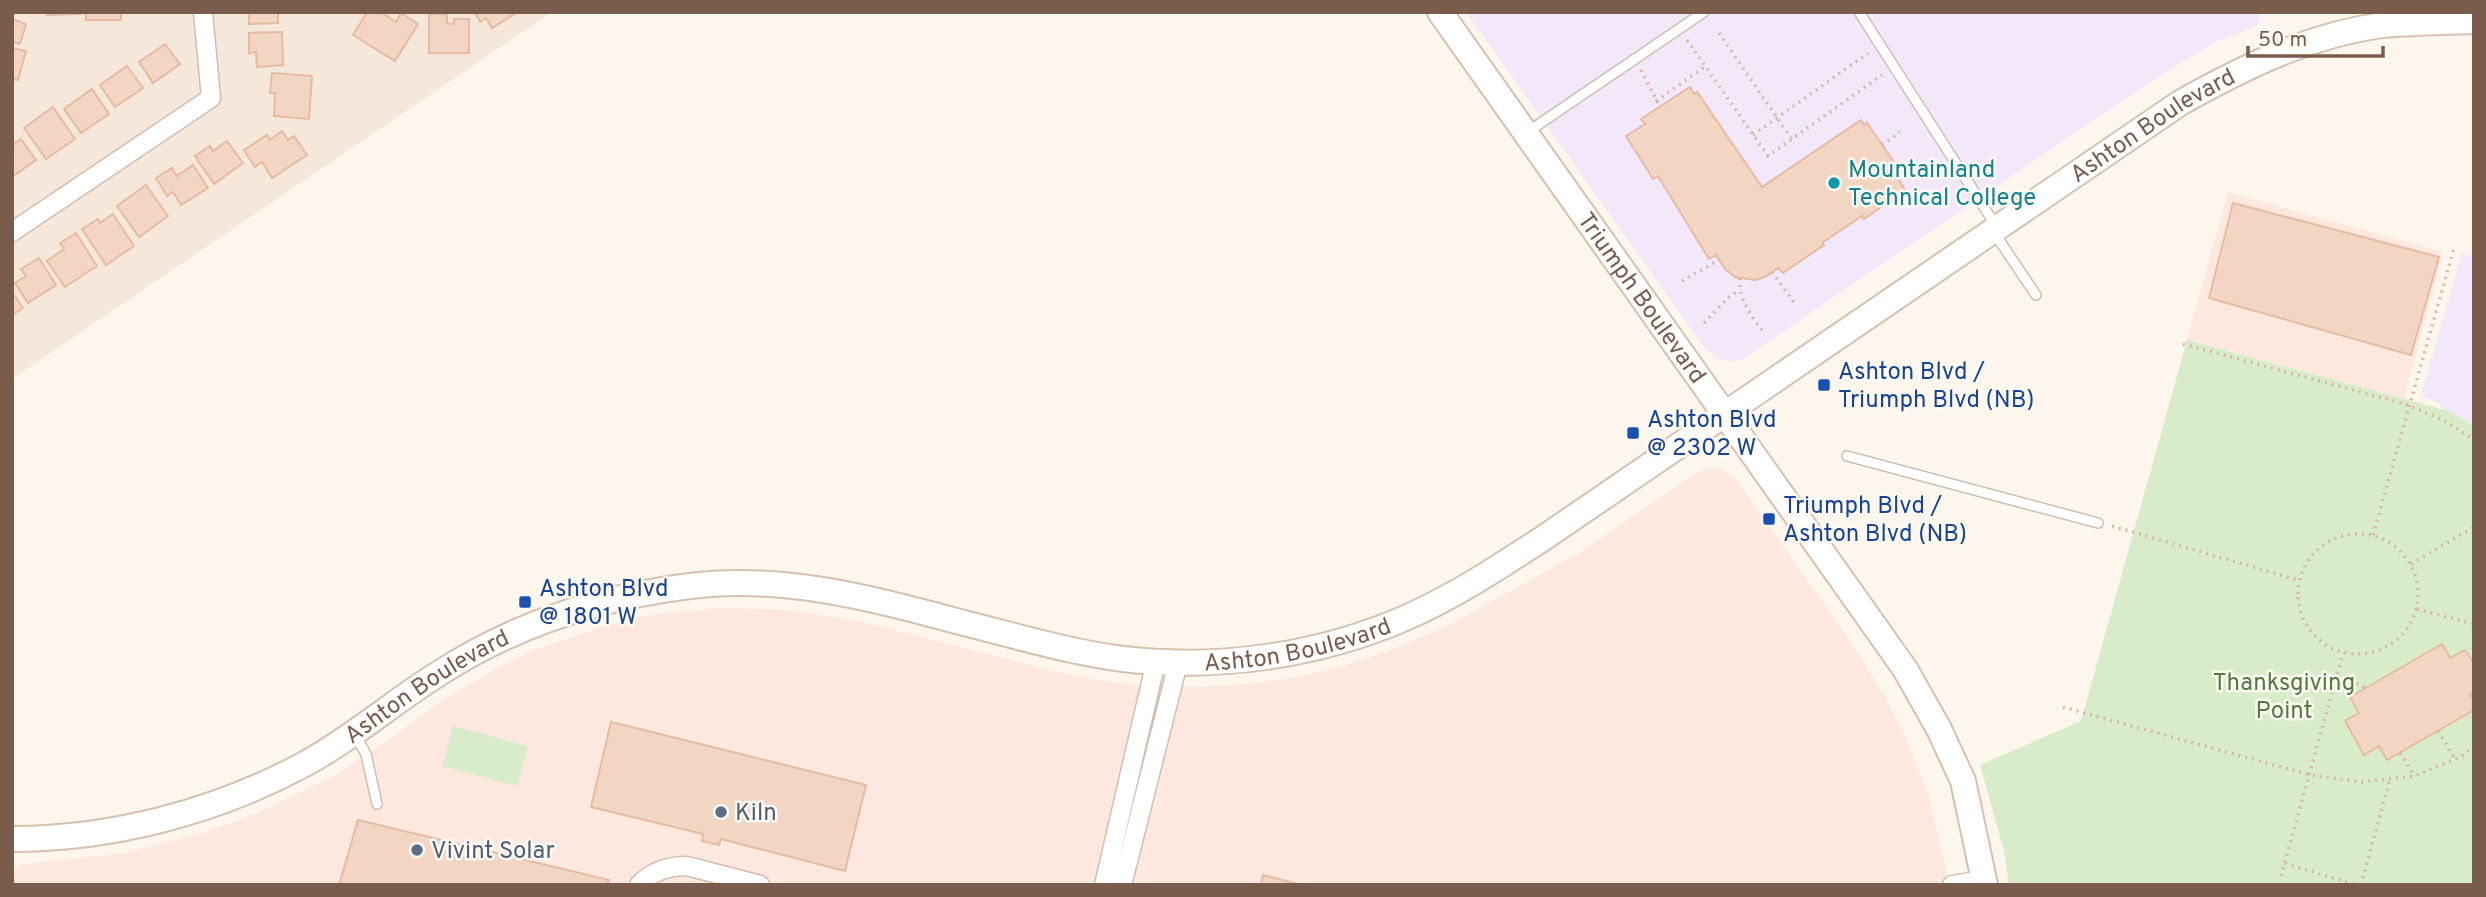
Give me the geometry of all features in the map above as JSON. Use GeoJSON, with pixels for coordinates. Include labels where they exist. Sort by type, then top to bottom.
{"type":"FeatureCollection","features":[{"type":"Feature","properties":{"kind":"street"},"geometry":{"type":"LineString","coordinates":[[12,232],[211,98],[203,12]]}},
{"type":"Feature","properties":{"kind":"street","name":"Triumph Boulevard"},"geometry":{"type":"LineString","coordinates":[[1442,13],[1905,670],[1963,780],[1984,882]]}},
{"type":"Feature","properties":{"kind":"street","name":"Ashton Boulevard"},"geometry":{"type":"LineString","coordinates":[[12,839],[91,833],[184,813],[265,784],[354,734],[437,674],[488,644],[537,622],[587,606],[646,592],[697,585],[756,583],[799,586],[871,599],[1064,648],[1122,659],[1167,662],[1247,660],[1307,650],[1360,635],[1403,619],[1481,578],[2180,103],[2234,72],[2275,54],[2335,34],[2384,25],[2474,21]]}},
{"type":"Feature","properties":{"kind":"street"},"geometry":{"type":"LineString","coordinates":[[1104,885],[1167,662]]}},
{"type":"Feature","properties":{"kind":"street"},"geometry":{"type":"LineString","coordinates":[[1122,885],[1167,662]]}},
{"type":"Feature","properties":{"kind":"street"},"geometry":{"type":"LineString","coordinates":[[639,885],[663,869],[687,866],[760,885]]}},
{"type":"Feature","properties":{"kind":"street"},"geometry":{"type":"LineString","coordinates":[[1952,885],[1984,882]]}},
{"type":"Feature","properties":{"kind":"lane"},"geometry":{"type":"LineString","coordinates":[[1526,134],[1704,12]]}},
{"type":"Feature","properties":{"kind":"lane"},"geometry":{"type":"LineString","coordinates":[[1859,12],[2036,295]]}},
{"type":"Feature","properties":{"kind":"lane"},"geometry":{"type":"LineString","coordinates":[[1847,456],[2098,523]]}},
{"type":"Feature","properties":{"kind":"lane"},"geometry":{"type":"LineString","coordinates":[[354,734],[366,754],[377,804]]}},
{"type":"Feature","properties":{"kind":"path"},"geometry":{"type":"LineString","coordinates":[[1719,33],[1793,141]]}},
{"type":"Feature","properties":{"kind":"path"},"geometry":{"type":"LineString","coordinates":[[1688,40],[1768,156],[1793,141],[1882,75]]}},
{"type":"Feature","properties":{"kind":"path"},"geometry":{"type":"LineString","coordinates":[[1753,135],[1868,53]]}},
{"type":"Feature","properties":{"kind":"path"},"geometry":{"type":"LineString","coordinates":[[1656,101],[1706,66]]}},
{"type":"Feature","properties":{"kind":"path"},"geometry":{"type":"LineString","coordinates":[[1642,70],[1660,107]]}},
{"type":"Feature","properties":{"kind":"path"},"geometry":{"type":"LineString","coordinates":[[1882,145],[1900,132]]}},
{"type":"Feature","properties":{"kind":"path"},"geometry":{"type":"LineString","coordinates":[[2373,535],[2454,248]]}},
{"type":"Feature","properties":{"kind":"path"},"geometry":{"type":"LineString","coordinates":[[1682,281],[1719,260]]}},
{"type":"Feature","properties":{"kind":"path"},"geometry":{"type":"LineString","coordinates":[[1772,272],[1796,305]]}},
{"type":"Feature","properties":{"kind":"path"},"geometry":{"type":"LineString","coordinates":[[1740,278],[1739,290],[1748,310],[1764,333]]}},
{"type":"Feature","properties":{"kind":"path"},"geometry":{"type":"LineString","coordinates":[[1704,323],[1739,290]]}},
{"type":"Feature","properties":{"kind":"path"},"geometry":{"type":"LineString","coordinates":[[2183,344],[2409,406],[2446,422],[2474,440]]}},
{"type":"Feature","properties":{"kind":"path"},"geometry":{"type":"LineString","coordinates":[[2112,526],[2298,580]]}},
{"type":"Feature","properties":{"kind":"path"},"geometry":{"type":"LineString","coordinates":[[2411,564],[2474,527]]}},
{"type":"Feature","properties":{"kind":"path"},"geometry":{"type":"LineString","coordinates":[[2354,533],[2373,535],[2388,541],[2401,551],[2411,564],[2418,586],[2417,609],[2409,626],[2397,640],[2380,650],[2362,654],[2343,653],[2326,646],[2306,626],[2297,599],[2298,580],[2306,562],[2318,548],[2335,537],[2354,533]]}},
{"type":"Feature","properties":{"kind":"path"},"geometry":{"type":"LineString","coordinates":[[2417,609],[2474,624]]}},
{"type":"Feature","properties":{"kind":"path"},"geometry":{"type":"LineString","coordinates":[[2281,876],[2343,653]]}},
{"type":"Feature","properties":{"kind":"path"},"geometry":{"type":"LineString","coordinates":[[2336,679],[2356,682],[2365,688]]}},
{"type":"Feature","properties":{"kind":"path"},"geometry":{"type":"LineString","coordinates":[[2063,707],[2310,775],[2362,782],[2415,776],[2455,759],[2474,747]]}},
{"type":"Feature","properties":{"kind":"path"},"geometry":{"type":"LineString","coordinates":[[2438,731],[2455,759]]}},
{"type":"Feature","properties":{"kind":"path"},"geometry":{"type":"LineString","coordinates":[[2400,753],[2415,776]]}},
{"type":"Feature","properties":{"kind":"path"},"geometry":{"type":"LineString","coordinates":[[2361,885],[2390,778]]}},
{"type":"Feature","properties":{"kind":"path"},"geometry":{"type":"LineString","coordinates":[[2285,863],[2356,885]]}},
{"type":"Feature","properties":{"kind":"shaded area"},"geometry":{"type":"Polygon","coordinates":[[[12,12],[552,12],[12,379],[12,12]]]}},
{"type":"Feature","properties":{"kind":"shaded area"},"geometry":{"type":"Polygon","coordinates":[[[1466,12],[2261,12],[2258,25],[2214,43],[2150,82],[1743,359],[1733,362],[1717,359],[1704,347],[1466,12]]]}},
{"type":"Feature","properties":{"kind":"shaded area"},"geometry":{"type":"Polygon","coordinates":[[[2228,192],[2443,252],[2404,399],[2187,340],[2228,192]]]}},
{"type":"Feature","properties":{"kind":"shaded area"},"geometry":{"type":"Polygon","coordinates":[[[2462,253],[2474,256],[2474,424],[2425,398],[2422,392],[2462,253]]]}},
{"type":"Feature","properties":{"kind":"shaded area"},"geometry":{"type":"Polygon","coordinates":[[[1716,468],[1734,477],[1849,639],[1885,697],[1902,729],[1928,794],[1950,885],[12,885],[12,872],[23,864],[124,853],[206,832],[255,814],[337,774],[441,701],[499,667],[530,651],[614,623],[650,615],[719,608],[788,610],[863,622],[1096,680],[1194,687],[1290,678],[1341,667],[1386,652],[1450,625],[1579,553],[1695,474],[1716,468]]]}},
{"type":"Feature","properties":{"kind":"green space","name":"Thanksgiving Point"},"geometry":{"type":"Polygon","coordinates":[[[2187,340],[2445,410],[2474,425],[2474,885],[2009,885],[2004,851],[1980,765],[2081,721],[2187,340]]]}},
{"type":"Feature","properties":{"kind":"green space"},"geometry":{"type":"Polygon","coordinates":[[[453,726],[528,746],[517,786],[442,766],[453,726]]]}},
{"type":"Feature","properties":{"kind":"building"},"geometry":{"type":"Polygon","coordinates":[[[47,12],[80,12],[80,14],[47,15],[47,12]]]}},
{"type":"Feature","properties":{"kind":"building"},"geometry":{"type":"Polygon","coordinates":[[[86,12],[121,12],[121,20],[86,20],[86,12]]]}},
{"type":"Feature","properties":{"kind":"building"},"geometry":{"type":"Polygon","coordinates":[[[249,12],[278,12],[278,23],[249,24],[249,12]]]}},
{"type":"Feature","properties":{"kind":"building"},"geometry":{"type":"Polygon","coordinates":[[[367,12],[381,12],[396,22],[401,13],[418,24],[395,61],[353,35],[367,12]]]}},
{"type":"Feature","properties":{"kind":"building"},"geometry":{"type":"Polygon","coordinates":[[[475,12],[518,12],[492,28],[486,18],[480,22],[475,12]]]}},
{"type":"Feature","properties":{"kind":"building"},"geometry":{"type":"Polygon","coordinates":[[[429,14],[447,14],[447,23],[454,24],[454,19],[469,19],[469,53],[429,53],[429,14]]]}},
{"type":"Feature","properties":{"kind":"building"},"geometry":{"type":"Polygon","coordinates":[[[12,19],[26,24],[20,44],[12,41],[12,19]]]}},
{"type":"Feature","properties":{"kind":"building"},"geometry":{"type":"Polygon","coordinates":[[[282,32],[283,65],[257,67],[256,52],[249,53],[249,33],[282,32]]]}},
{"type":"Feature","properties":{"kind":"building"},"geometry":{"type":"Polygon","coordinates":[[[165,44],[180,64],[153,83],[139,62],[165,44]]]}},
{"type":"Feature","properties":{"kind":"building"},"geometry":{"type":"Polygon","coordinates":[[[12,48],[26,51],[18,80],[12,79],[12,48]]]}},
{"type":"Feature","properties":{"kind":"building"},"geometry":{"type":"Polygon","coordinates":[[[127,66],[143,88],[115,107],[100,85],[127,66]]]}},
{"type":"Feature","properties":{"kind":"building"},"geometry":{"type":"Polygon","coordinates":[[[272,73],[312,76],[309,119],[274,116],[275,93],[270,93],[272,73]]]}},
{"type":"Feature","properties":{"kind":"building","name":"Mountainland Technical College"},"geometry":{"type":"Polygon","coordinates":[[[1690,87],[1694,94],[1697,92],[1762,187],[1861,120],[1864,125],[1867,123],[1898,168],[1893,171],[1905,190],[1864,219],[1862,216],[1822,243],[1824,245],[1783,273],[1778,268],[1755,280],[1735,277],[1725,269],[1716,255],[1709,259],[1658,176],[1653,179],[1626,136],[1645,124],[1641,119],[1690,87]]]}},
{"type":"Feature","properties":{"kind":"building"},"geometry":{"type":"Polygon","coordinates":[[[92,89],[109,114],[81,133],[64,109],[92,89]]]}},
{"type":"Feature","properties":{"kind":"building"},"geometry":{"type":"Polygon","coordinates":[[[53,107],[75,139],[46,159],[24,128],[53,107]]]}},
{"type":"Feature","properties":{"kind":"building"},"geometry":{"type":"Polygon","coordinates":[[[282,131],[288,140],[294,136],[307,155],[272,178],[262,162],[255,167],[244,150],[267,135],[270,140],[282,131]]]}},
{"type":"Feature","properties":{"kind":"building"},"geometry":{"type":"Polygon","coordinates":[[[21,139],[36,160],[12,177],[12,145],[21,139]]]}},
{"type":"Feature","properties":{"kind":"building"},"geometry":{"type":"Polygon","coordinates":[[[227,141],[243,163],[214,184],[195,156],[210,146],[213,151],[227,141]]]}},
{"type":"Feature","properties":{"kind":"building"},"geometry":{"type":"Polygon","coordinates":[[[193,165],[208,188],[181,205],[173,192],[167,196],[156,178],[172,168],[177,176],[193,165]]]}},
{"type":"Feature","properties":{"kind":"building"},"geometry":{"type":"Polygon","coordinates":[[[146,185],[168,216],[139,237],[117,206],[146,185]]]}},
{"type":"Feature","properties":{"kind":"building"},"geometry":{"type":"Polygon","coordinates":[[[2233,203],[2439,257],[2411,355],[2209,298],[2233,203]]]}},
{"type":"Feature","properties":{"kind":"building"},"geometry":{"type":"Polygon","coordinates":[[[113,214],[134,246],[106,265],[82,229],[98,219],[100,223],[113,214]]]}},
{"type":"Feature","properties":{"kind":"building"},"geometry":{"type":"Polygon","coordinates":[[[76,233],[97,266],[65,287],[47,261],[64,249],[60,243],[76,233]]]}},
{"type":"Feature","properties":{"kind":"building"},"geometry":{"type":"Polygon","coordinates":[[[39,258],[56,285],[28,303],[15,283],[26,276],[21,269],[39,258]]]}},
{"type":"Feature","properties":{"kind":"building"},"geometry":{"type":"Polygon","coordinates":[[[12,292],[23,308],[12,315],[12,292]]]}},
{"type":"Feature","properties":{"kind":"building"},"geometry":{"type":"Polygon","coordinates":[[[2442,644],[2450,658],[2465,650],[2474,664],[2474,692],[2470,694],[2474,700],[2474,710],[2387,760],[2379,746],[2364,755],[2345,721],[2359,713],[2350,697],[2442,644]]]}},
{"type":"Feature","properties":{"kind":"building"},"geometry":{"type":"Polygon","coordinates":[[[611,722],[866,785],[845,871],[721,839],[719,845],[702,841],[703,834],[591,807],[611,722]]]}},
{"type":"Feature","properties":{"kind":"building","name":"Vivint Solar"},"geometry":{"type":"Polygon","coordinates":[[[358,820],[609,880],[608,885],[339,885],[358,820]]]}},
{"type":"Feature","properties":{"kind":"building"},"geometry":{"type":"Polygon","coordinates":[[[1263,875],[1302,885],[1261,885],[1263,875]]]}},
{"type":"Feature","properties":{"kind":"place","name":"Mountainland Technical College"},"geometry":{"type":"Point","coordinates":[1834,183]}},
{"type":"Feature","properties":{"kind":"place","name":"Ashton Blvd / Triumph Blvd (NB)"},"geometry":{"type":"Point","coordinates":[1824,385]}},
{"type":"Feature","properties":{"kind":"place","name":"Ashton Blvd @ 2302 W"},"geometry":{"type":"Point","coordinates":[1633,433]}},
{"type":"Feature","properties":{"kind":"place","name":"Triumph Blvd / Ashton Blvd (NB)"},"geometry":{"type":"Point","coordinates":[1769,519]}},
{"type":"Feature","properties":{"kind":"place","name":"Ashton Blvd @ 1801 W"},"geometry":{"type":"Point","coordinates":[525,602]}},
{"type":"Feature","properties":{"kind":"place","name":"Kiln"},"geometry":{"type":"Point","coordinates":[721,812]}},
{"type":"Feature","properties":{"kind":"place","name":"Vivint Solar"},"geometry":{"type":"Point","coordinates":[417,850]}}]}
